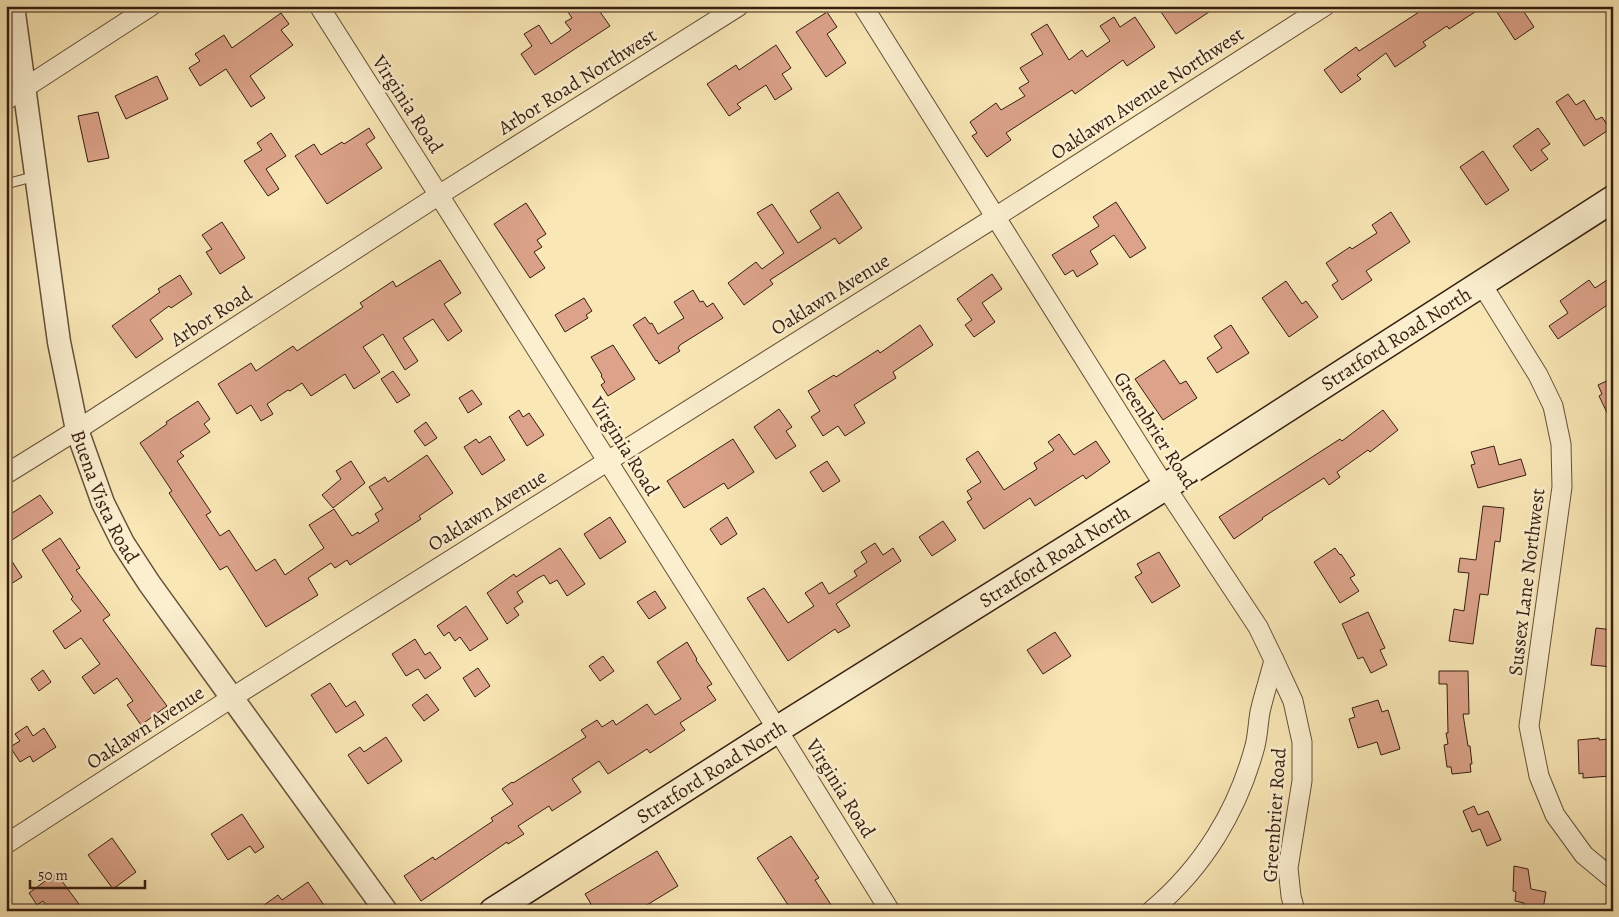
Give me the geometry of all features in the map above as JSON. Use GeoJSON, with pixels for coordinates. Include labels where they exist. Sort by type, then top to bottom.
{"type":"FeatureCollection","features":[{"type":"Feature","properties":{"kind":"main road","name":"Stratford Road North"},"geometry":{"type":"LineString","coordinates":[[493,911],[1165,486],[1613,199]]}},
{"type":"Feature","properties":{"kind":"street","name":"Buena Vista Road"},"geometry":{"type":"LineString","coordinates":[[13,6],[15,94],[36,176],[59,342],[77,430],[103,503],[123,543],[149,583],[386,911]]}},
{"type":"Feature","properties":{"kind":"street"},"geometry":{"type":"LineString","coordinates":[[15,94],[151,6]]}},
{"type":"Feature","properties":{"kind":"street","name":"Virginia Road"},"geometry":{"type":"LineString","coordinates":[[319,6],[778,729],[890,911]]}},
{"type":"Feature","properties":{"kind":"street","name":"Arbor Road Northwest"},"geometry":{"type":"LineString","coordinates":[[439,195],[738,6]]}},
{"type":"Feature","properties":{"kind":"street","name":"Greenbrier Road"},"geometry":{"type":"LineString","coordinates":[[863,6],[994,218],[1165,486],[1258,627],[1274,660],[1293,702],[1302,742],[1302,781],[1288,868],[1291,896],[1295,911]]}},
{"type":"Feature","properties":{"kind":"street","name":"Oaklawn Avenue Northwest"},"geometry":{"type":"LineString","coordinates":[[994,218],[1324,6]]}},
{"type":"Feature","properties":{"kind":"street","name":"Arbor Road"},"geometry":{"type":"LineString","coordinates":[[6,474],[439,195]]}},
{"type":"Feature","properties":{"kind":"street","name":"Oaklawn Avenue"},"geometry":{"type":"LineString","coordinates":[[6,844],[233,697],[994,218]]}},
{"type":"Feature","properties":{"kind":"street","name":"Sussex Lane Northwest"},"geometry":{"type":"LineString","coordinates":[[1481,283],[1538,375],[1553,406],[1561,444],[1562,487],[1529,726],[1539,776],[1555,815],[1584,855],[1613,879]]}},
{"type":"Feature","properties":{"kind":"street"},"geometry":{"type":"LineString","coordinates":[[1151,911],[1182,882],[1208,850],[1229,815],[1245,778],[1256,744],[1260,712],[1274,660]]}},
{"type":"Feature","properties":{"kind":"lane"},"geometry":{"type":"LineString","coordinates":[[6,184],[36,176]]}},
{"type":"Feature","properties":{"kind":"building"},"geometry":{"type":"Polygon","coordinates":[[[564,6],[589,6],[593,12],[598,9],[610,26],[535,75],[521,54],[532,46],[524,34],[539,25],[551,44],[571,30],[565,22],[572,18],[564,6]]]}},
{"type":"Feature","properties":{"kind":"building"},"geometry":{"type":"Polygon","coordinates":[[[1157,6],[1218,6],[1176,34],[1157,6]]]}},
{"type":"Feature","properties":{"kind":"building"},"geometry":{"type":"Polygon","coordinates":[[[1415,6],[1484,6],[1449,29],[1447,26],[1423,42],[1426,46],[1395,67],[1386,53],[1357,75],[1361,79],[1341,93],[1324,70],[1356,47],[1359,51],[1419,12],[1415,6]]]}},
{"type":"Feature","properties":{"kind":"building"},"geometry":{"type":"Polygon","coordinates":[[[1493,6],[1520,6],[1534,27],[1515,40],[1493,6]]]}},
{"type":"Feature","properties":{"kind":"building"},"geometry":{"type":"Polygon","coordinates":[[[827,12],[837,27],[827,34],[846,63],[826,77],[796,32],[827,12]]]}},
{"type":"Feature","properties":{"kind":"building"},"geometry":{"type":"Polygon","coordinates":[[[281,13],[289,24],[281,30],[293,45],[250,76],[265,98],[251,107],[226,69],[200,86],[189,68],[200,61],[195,54],[224,35],[232,48],[281,13]]]}},
{"type":"Feature","properties":{"kind":"building"},"geometry":{"type":"Polygon","coordinates":[[[1114,17],[1120,27],[1135,17],[1155,47],[1127,66],[1123,60],[1075,94],[1072,90],[1006,133],[1011,140],[987,157],[972,136],[977,133],[970,122],[996,103],[1001,110],[1025,96],[1019,88],[1029,82],[1020,68],[1043,54],[1031,34],[1047,24],[1069,60],[1082,50],[1087,57],[1110,41],[1100,26],[1114,17]]]}},
{"type":"Feature","properties":{"kind":"building"},"geometry":{"type":"Polygon","coordinates":[[[776,45],[791,68],[782,74],[792,89],[775,100],[766,85],[737,104],[741,108],[729,116],[707,84],[736,65],[739,70],[776,45]]]}},
{"type":"Feature","properties":{"kind":"building"},"geometry":{"type":"Polygon","coordinates":[[[157,76],[168,99],[126,119],[115,96],[157,76]]]}},
{"type":"Feature","properties":{"kind":"building"},"geometry":{"type":"Polygon","coordinates":[[[1568,94],[1576,105],[1584,100],[1596,120],[1602,117],[1610,129],[1584,146],[1556,102],[1568,94]]]}},
{"type":"Feature","properties":{"kind":"building"},"geometry":{"type":"Polygon","coordinates":[[[98,112],[109,158],[88,162],[78,116],[98,112]]]}},
{"type":"Feature","properties":{"kind":"building"},"geometry":{"type":"Polygon","coordinates":[[[369,128],[375,138],[366,144],[382,168],[327,204],[295,156],[314,144],[321,155],[342,142],[344,144],[369,128]]]}},
{"type":"Feature","properties":{"kind":"building"},"geometry":{"type":"Polygon","coordinates":[[[1538,128],[1550,144],[1541,150],[1548,159],[1531,171],[1513,146],[1538,128]]]}},
{"type":"Feature","properties":{"kind":"building"},"geometry":{"type":"Polygon","coordinates":[[[271,133],[286,156],[266,169],[279,189],[268,196],[244,161],[262,150],[257,143],[271,133]]]}},
{"type":"Feature","properties":{"kind":"building"},"geometry":{"type":"Polygon","coordinates":[[[1483,151],[1509,190],[1486,205],[1460,167],[1483,151]]]}},
{"type":"Feature","properties":{"kind":"building"},"geometry":{"type":"Polygon","coordinates":[[[838,192],[862,228],[839,244],[835,238],[770,280],[773,284],[744,305],[728,283],[756,262],[762,269],[784,253],[757,213],[772,204],[798,243],[821,228],[810,211],[838,192]]]}},
{"type":"Feature","properties":{"kind":"building"},"geometry":{"type":"Polygon","coordinates":[[[1116,202],[1146,248],[1130,258],[1114,235],[1090,251],[1098,264],[1077,277],[1073,270],[1065,275],[1052,255],[1099,226],[1093,217],[1116,202]]]}},
{"type":"Feature","properties":{"kind":"building"},"geometry":{"type":"Polygon","coordinates":[[[526,203],[546,234],[537,240],[542,247],[534,252],[545,268],[530,278],[494,224],[526,203]]]}},
{"type":"Feature","properties":{"kind":"building"},"geometry":{"type":"Polygon","coordinates":[[[1391,212],[1410,242],[1366,271],[1372,280],[1342,300],[1332,285],[1338,281],[1326,263],[1350,247],[1352,249],[1377,233],[1372,225],[1391,212]]]}},
{"type":"Feature","properties":{"kind":"building"},"geometry":{"type":"Polygon","coordinates":[[[222,222],[245,258],[220,274],[206,252],[212,249],[202,235],[222,222]]]}},
{"type":"Feature","properties":{"kind":"building"},"geometry":{"type":"Polygon","coordinates":[[[440,260],[461,293],[444,304],[462,331],[448,341],[433,319],[403,338],[418,361],[405,370],[383,334],[363,347],[380,372],[354,389],[345,374],[311,396],[302,383],[267,404],[273,414],[261,421],[251,405],[237,414],[218,384],[251,363],[256,371],[293,346],[297,351],[363,307],[360,303],[393,281],[396,287],[440,260]]]}},
{"type":"Feature","properties":{"kind":"building"},"geometry":{"type":"Polygon","coordinates":[[[992,274],[1002,289],[982,303],[995,322],[974,337],[965,325],[972,320],[957,299],[992,274]]]}},
{"type":"Feature","properties":{"kind":"building"},"geometry":{"type":"Polygon","coordinates":[[[180,275],[192,294],[171,308],[169,306],[150,320],[163,339],[136,358],[112,326],[160,292],[158,289],[180,275]]]}},
{"type":"Feature","properties":{"kind":"building"},"geometry":{"type":"Polygon","coordinates":[[[1589,280],[1595,288],[1607,280],[1613,288],[1613,301],[1558,339],[1549,326],[1568,313],[1560,301],[1589,280]]]}},
{"type":"Feature","properties":{"kind":"building"},"geometry":{"type":"Polygon","coordinates":[[[1286,281],[1302,304],[1306,301],[1318,317],[1289,337],[1262,298],[1286,281]]]}},
{"type":"Feature","properties":{"kind":"building"},"geometry":{"type":"Polygon","coordinates":[[[693,290],[700,302],[703,301],[707,307],[713,303],[723,318],[680,345],[678,348],[680,351],[659,364],[633,325],[645,317],[650,324],[652,323],[658,334],[684,318],[674,302],[693,290]]]}},
{"type":"Feature","properties":{"kind":"building"},"geometry":{"type":"Polygon","coordinates":[[[584,298],[592,311],[586,315],[588,318],[565,332],[555,315],[584,298]]]}},
{"type":"Feature","properties":{"kind":"building"},"geometry":{"type":"Polygon","coordinates":[[[920,325],[933,345],[893,372],[896,378],[854,405],[865,423],[845,436],[838,426],[823,436],[811,417],[820,411],[808,391],[834,375],[836,377],[878,350],[880,353],[920,325]]]}},
{"type":"Feature","properties":{"kind":"building"},"geometry":{"type":"Polygon","coordinates":[[[1231,325],[1249,353],[1217,373],[1207,358],[1222,348],[1214,336],[1231,325]]]}},
{"type":"Feature","properties":{"kind":"building"},"geometry":{"type":"Polygon","coordinates":[[[613,345],[635,379],[608,396],[601,385],[605,382],[602,375],[591,357],[613,345]]]}},
{"type":"Feature","properties":{"kind":"building"},"geometry":{"type":"Polygon","coordinates":[[[1164,360],[1180,384],[1186,381],[1197,398],[1163,420],[1135,379],[1164,360]]]}},
{"type":"Feature","properties":{"kind":"building"},"geometry":{"type":"Polygon","coordinates":[[[393,371],[410,395],[397,403],[381,379],[393,371]]]}},
{"type":"Feature","properties":{"kind":"building"},"geometry":{"type":"Polygon","coordinates":[[[1613,378],[1613,425],[1599,396],[1602,394],[1598,385],[1613,378]]]}},
{"type":"Feature","properties":{"kind":"building"},"geometry":{"type":"Polygon","coordinates":[[[472,390],[482,404],[468,413],[459,398],[472,390]]]}},
{"type":"Feature","properties":{"kind":"building"},"geometry":{"type":"Polygon","coordinates":[[[198,401],[210,419],[204,424],[210,432],[180,452],[184,456],[177,461],[211,512],[206,515],[220,536],[229,530],[256,571],[275,559],[285,575],[324,548],[309,525],[334,509],[352,536],[358,532],[359,534],[379,521],[375,514],[383,509],[369,487],[385,477],[388,482],[427,455],[453,493],[419,516],[421,519],[350,565],[347,560],[335,568],[331,563],[308,578],[318,595],[266,627],[227,566],[220,570],[169,493],[172,491],[140,443],[167,424],[166,422],[198,401]]]}},
{"type":"Feature","properties":{"kind":"building"},"geometry":{"type":"Polygon","coordinates":[[[779,409],[792,427],[786,431],[796,446],[776,459],[754,427],[779,409]]]}},
{"type":"Feature","properties":{"kind":"building"},"geometry":{"type":"Polygon","coordinates":[[[519,410],[523,417],[529,413],[544,435],[527,446],[509,417],[519,410]]]}},
{"type":"Feature","properties":{"kind":"building"},"geometry":{"type":"Polygon","coordinates":[[[1383,410],[1398,430],[1370,452],[1368,450],[1337,472],[1340,477],[1329,485],[1324,478],[1262,518],[1234,539],[1219,517],[1340,439],[1342,441],[1383,410]]]}},
{"type":"Feature","properties":{"kind":"building"},"geometry":{"type":"Polygon","coordinates":[[[426,422],[437,438],[425,446],[414,431],[426,422]]]}},
{"type":"Feature","properties":{"kind":"building"},"geometry":{"type":"Polygon","coordinates":[[[1059,434],[1074,455],[1096,441],[1110,462],[1086,479],[1083,475],[1035,506],[1030,498],[984,529],[967,502],[972,499],[967,491],[981,482],[966,459],[978,451],[1004,490],[1037,469],[1034,463],[1054,450],[1048,442],[1059,434]]]}},
{"type":"Feature","properties":{"kind":"building"},"geometry":{"type":"Polygon","coordinates":[[[490,436],[505,460],[482,475],[464,447],[476,439],[479,443],[490,436]]]}},
{"type":"Feature","properties":{"kind":"building"},"geometry":{"type":"Polygon","coordinates":[[[733,439],[754,472],[728,489],[724,483],[684,508],[667,481],[733,439]]]}},
{"type":"Feature","properties":{"kind":"building"},"geometry":{"type":"Polygon","coordinates":[[[1494,446],[1499,465],[1521,459],[1526,475],[1478,488],[1471,465],[1475,464],[1471,452],[1494,446]]]}},
{"type":"Feature","properties":{"kind":"building"},"geometry":{"type":"Polygon","coordinates":[[[351,461],[365,483],[333,508],[322,495],[341,479],[336,471],[351,461]]]}},
{"type":"Feature","properties":{"kind":"building"},"geometry":{"type":"Polygon","coordinates":[[[827,461],[840,481],[823,492],[810,472],[827,461]]]}},
{"type":"Feature","properties":{"kind":"building"},"geometry":{"type":"Polygon","coordinates":[[[40,495],[53,513],[6,544],[6,517],[40,495]]]}},
{"type":"Feature","properties":{"kind":"building"},"geometry":{"type":"Polygon","coordinates":[[[1483,506],[1504,508],[1500,542],[1495,541],[1488,595],[1480,594],[1473,644],[1449,641],[1454,609],[1464,611],[1469,573],[1458,572],[1460,558],[1476,560],[1483,506]]]}},
{"type":"Feature","properties":{"kind":"building"},"geometry":{"type":"Polygon","coordinates":[[[610,517],[626,542],[600,559],[584,534],[610,517]]]}},
{"type":"Feature","properties":{"kind":"building"},"geometry":{"type":"Polygon","coordinates":[[[727,517],[737,534],[721,545],[710,529],[727,517]]]}},
{"type":"Feature","properties":{"kind":"building"},"geometry":{"type":"Polygon","coordinates":[[[943,521],[956,540],[932,556],[919,537],[943,521]]]}},
{"type":"Feature","properties":{"kind":"building"},"geometry":{"type":"Polygon","coordinates":[[[60,538],[80,568],[76,570],[110,615],[103,620],[167,706],[141,725],[127,705],[133,701],[117,678],[94,694],[82,677],[100,664],[81,638],[65,649],[53,631],[81,611],[71,599],[73,597],[42,550],[60,538]]]}},
{"type":"Feature","properties":{"kind":"building"},"geometry":{"type":"Polygon","coordinates":[[[875,543],[883,555],[893,548],[901,561],[836,604],[850,626],[838,633],[835,629],[788,661],[747,598],[764,588],[788,623],[814,606],[805,593],[822,582],[829,594],[857,576],[854,571],[867,562],[861,552],[875,543]]]}},
{"type":"Feature","properties":{"kind":"building"},"geometry":{"type":"Polygon","coordinates":[[[560,548],[585,584],[567,596],[557,580],[550,584],[544,575],[538,578],[517,592],[523,602],[514,608],[519,615],[507,624],[487,593],[514,574],[516,577],[560,548]]]}},
{"type":"Feature","properties":{"kind":"building"},"geometry":{"type":"Polygon","coordinates":[[[1335,548],[1355,575],[1350,578],[1359,591],[1340,603],[1314,562],[1335,548]]]}},
{"type":"Feature","properties":{"kind":"building"},"geometry":{"type":"Polygon","coordinates":[[[6,552],[22,577],[6,587],[6,552]]]}},
{"type":"Feature","properties":{"kind":"building"},"geometry":{"type":"Polygon","coordinates":[[[1159,552],[1180,586],[1152,603],[1135,577],[1142,573],[1137,564],[1159,552]]]}},
{"type":"Feature","properties":{"kind":"building"},"geometry":{"type":"Polygon","coordinates":[[[655,591],[666,608],[649,619],[637,602],[655,591]]]}},
{"type":"Feature","properties":{"kind":"building"},"geometry":{"type":"Polygon","coordinates":[[[466,606],[488,639],[470,651],[460,637],[455,641],[449,632],[444,636],[437,626],[466,606]]]}},
{"type":"Feature","properties":{"kind":"building"},"geometry":{"type":"Polygon","coordinates":[[[1368,612],[1385,648],[1380,650],[1387,665],[1371,673],[1363,657],[1358,659],[1342,624],[1368,612]]]}},
{"type":"Feature","properties":{"kind":"building"},"geometry":{"type":"Polygon","coordinates":[[[1596,628],[1613,630],[1613,667],[1591,665],[1596,628]]]}},
{"type":"Feature","properties":{"kind":"building"},"geometry":{"type":"Polygon","coordinates":[[[1055,632],[1071,656],[1043,674],[1027,650],[1055,632]]]}},
{"type":"Feature","properties":{"kind":"building"},"geometry":{"type":"Polygon","coordinates":[[[415,639],[425,655],[430,652],[441,668],[425,679],[418,669],[406,676],[392,654],[415,639]]]}},
{"type":"Feature","properties":{"kind":"building"},"geometry":{"type":"Polygon","coordinates":[[[687,642],[712,684],[707,687],[716,700],[680,723],[685,730],[650,753],[647,749],[608,774],[599,761],[572,779],[581,792],[552,811],[549,806],[518,826],[524,834],[508,844],[507,842],[421,901],[404,876],[433,857],[435,860],[493,821],[491,818],[513,804],[502,789],[586,737],[581,730],[597,720],[602,727],[613,720],[616,725],[647,704],[655,715],[681,699],[657,662],[687,642]]]}},
{"type":"Feature","properties":{"kind":"building"},"geometry":{"type":"Polygon","coordinates":[[[603,656],[614,671],[600,681],[589,666],[603,656]]]}},
{"type":"Feature","properties":{"kind":"building"},"geometry":{"type":"Polygon","coordinates":[[[478,668],[490,686],[475,697],[463,678],[478,668]]]}},
{"type":"Feature","properties":{"kind":"building"},"geometry":{"type":"Polygon","coordinates":[[[43,670],[51,682],[39,691],[31,679],[43,670]]]}},
{"type":"Feature","properties":{"kind":"building"},"geometry":{"type":"Polygon","coordinates":[[[1439,671],[1468,671],[1469,714],[1463,714],[1468,746],[1470,746],[1471,772],[1452,774],[1451,767],[1447,767],[1444,745],[1448,744],[1446,733],[1448,733],[1447,684],[1439,684],[1439,671]]]}},
{"type":"Feature","properties":{"kind":"building"},"geometry":{"type":"Polygon","coordinates":[[[330,683],[346,707],[355,701],[364,715],[336,733],[311,695],[330,683]]]}},
{"type":"Feature","properties":{"kind":"building"},"geometry":{"type":"Polygon","coordinates":[[[427,694],[439,710],[424,721],[412,705],[427,694]]]}},
{"type":"Feature","properties":{"kind":"building"},"geometry":{"type":"Polygon","coordinates":[[[1378,700],[1382,712],[1388,710],[1400,749],[1381,755],[1377,742],[1358,748],[1349,719],[1355,717],[1352,708],[1378,700]]]}},
{"type":"Feature","properties":{"kind":"building"},"geometry":{"type":"Polygon","coordinates":[[[27,726],[33,736],[44,728],[56,747],[33,762],[30,756],[20,762],[10,747],[20,741],[15,734],[27,726]]]}},
{"type":"Feature","properties":{"kind":"building"},"geometry":{"type":"Polygon","coordinates":[[[386,737],[402,761],[368,784],[348,755],[360,747],[364,752],[386,737]]]}},
{"type":"Feature","properties":{"kind":"building"},"geometry":{"type":"Polygon","coordinates":[[[1599,738],[1599,740],[1608,739],[1609,752],[1612,752],[1613,775],[1583,778],[1583,773],[1579,774],[1578,740],[1599,738]]]}},
{"type":"Feature","properties":{"kind":"building"},"geometry":{"type":"Polygon","coordinates":[[[1474,806],[1478,815],[1488,811],[1501,840],[1487,846],[1480,829],[1472,832],[1463,811],[1474,806]]]}},
{"type":"Feature","properties":{"kind":"building"},"geometry":{"type":"Polygon","coordinates":[[[242,814],[264,847],[255,853],[250,846],[228,860],[211,834],[242,814]]]}},
{"type":"Feature","properties":{"kind":"building"},"geometry":{"type":"Polygon","coordinates":[[[791,836],[819,878],[815,880],[835,911],[792,911],[757,858],[791,836]]]}},
{"type":"Feature","properties":{"kind":"building"},"geometry":{"type":"Polygon","coordinates":[[[112,838],[136,872],[113,889],[88,855],[112,838]]]}},
{"type":"Feature","properties":{"kind":"building"},"geometry":{"type":"Polygon","coordinates":[[[657,851],[678,886],[637,911],[595,911],[585,894],[657,851]]]}},
{"type":"Feature","properties":{"kind":"building"},"geometry":{"type":"Polygon","coordinates":[[[1514,866],[1528,869],[1531,889],[1546,892],[1543,909],[1524,906],[1524,903],[1515,901],[1516,892],[1513,891],[1514,866]]]}},
{"type":"Feature","properties":{"kind":"building"},"geometry":{"type":"Polygon","coordinates":[[[56,873],[84,911],[50,911],[43,901],[37,905],[29,893],[56,873]]]}},
{"type":"Feature","properties":{"kind":"building"},"geometry":{"type":"Polygon","coordinates":[[[308,882],[328,911],[256,911],[278,895],[282,900],[308,882]]]}}]}
